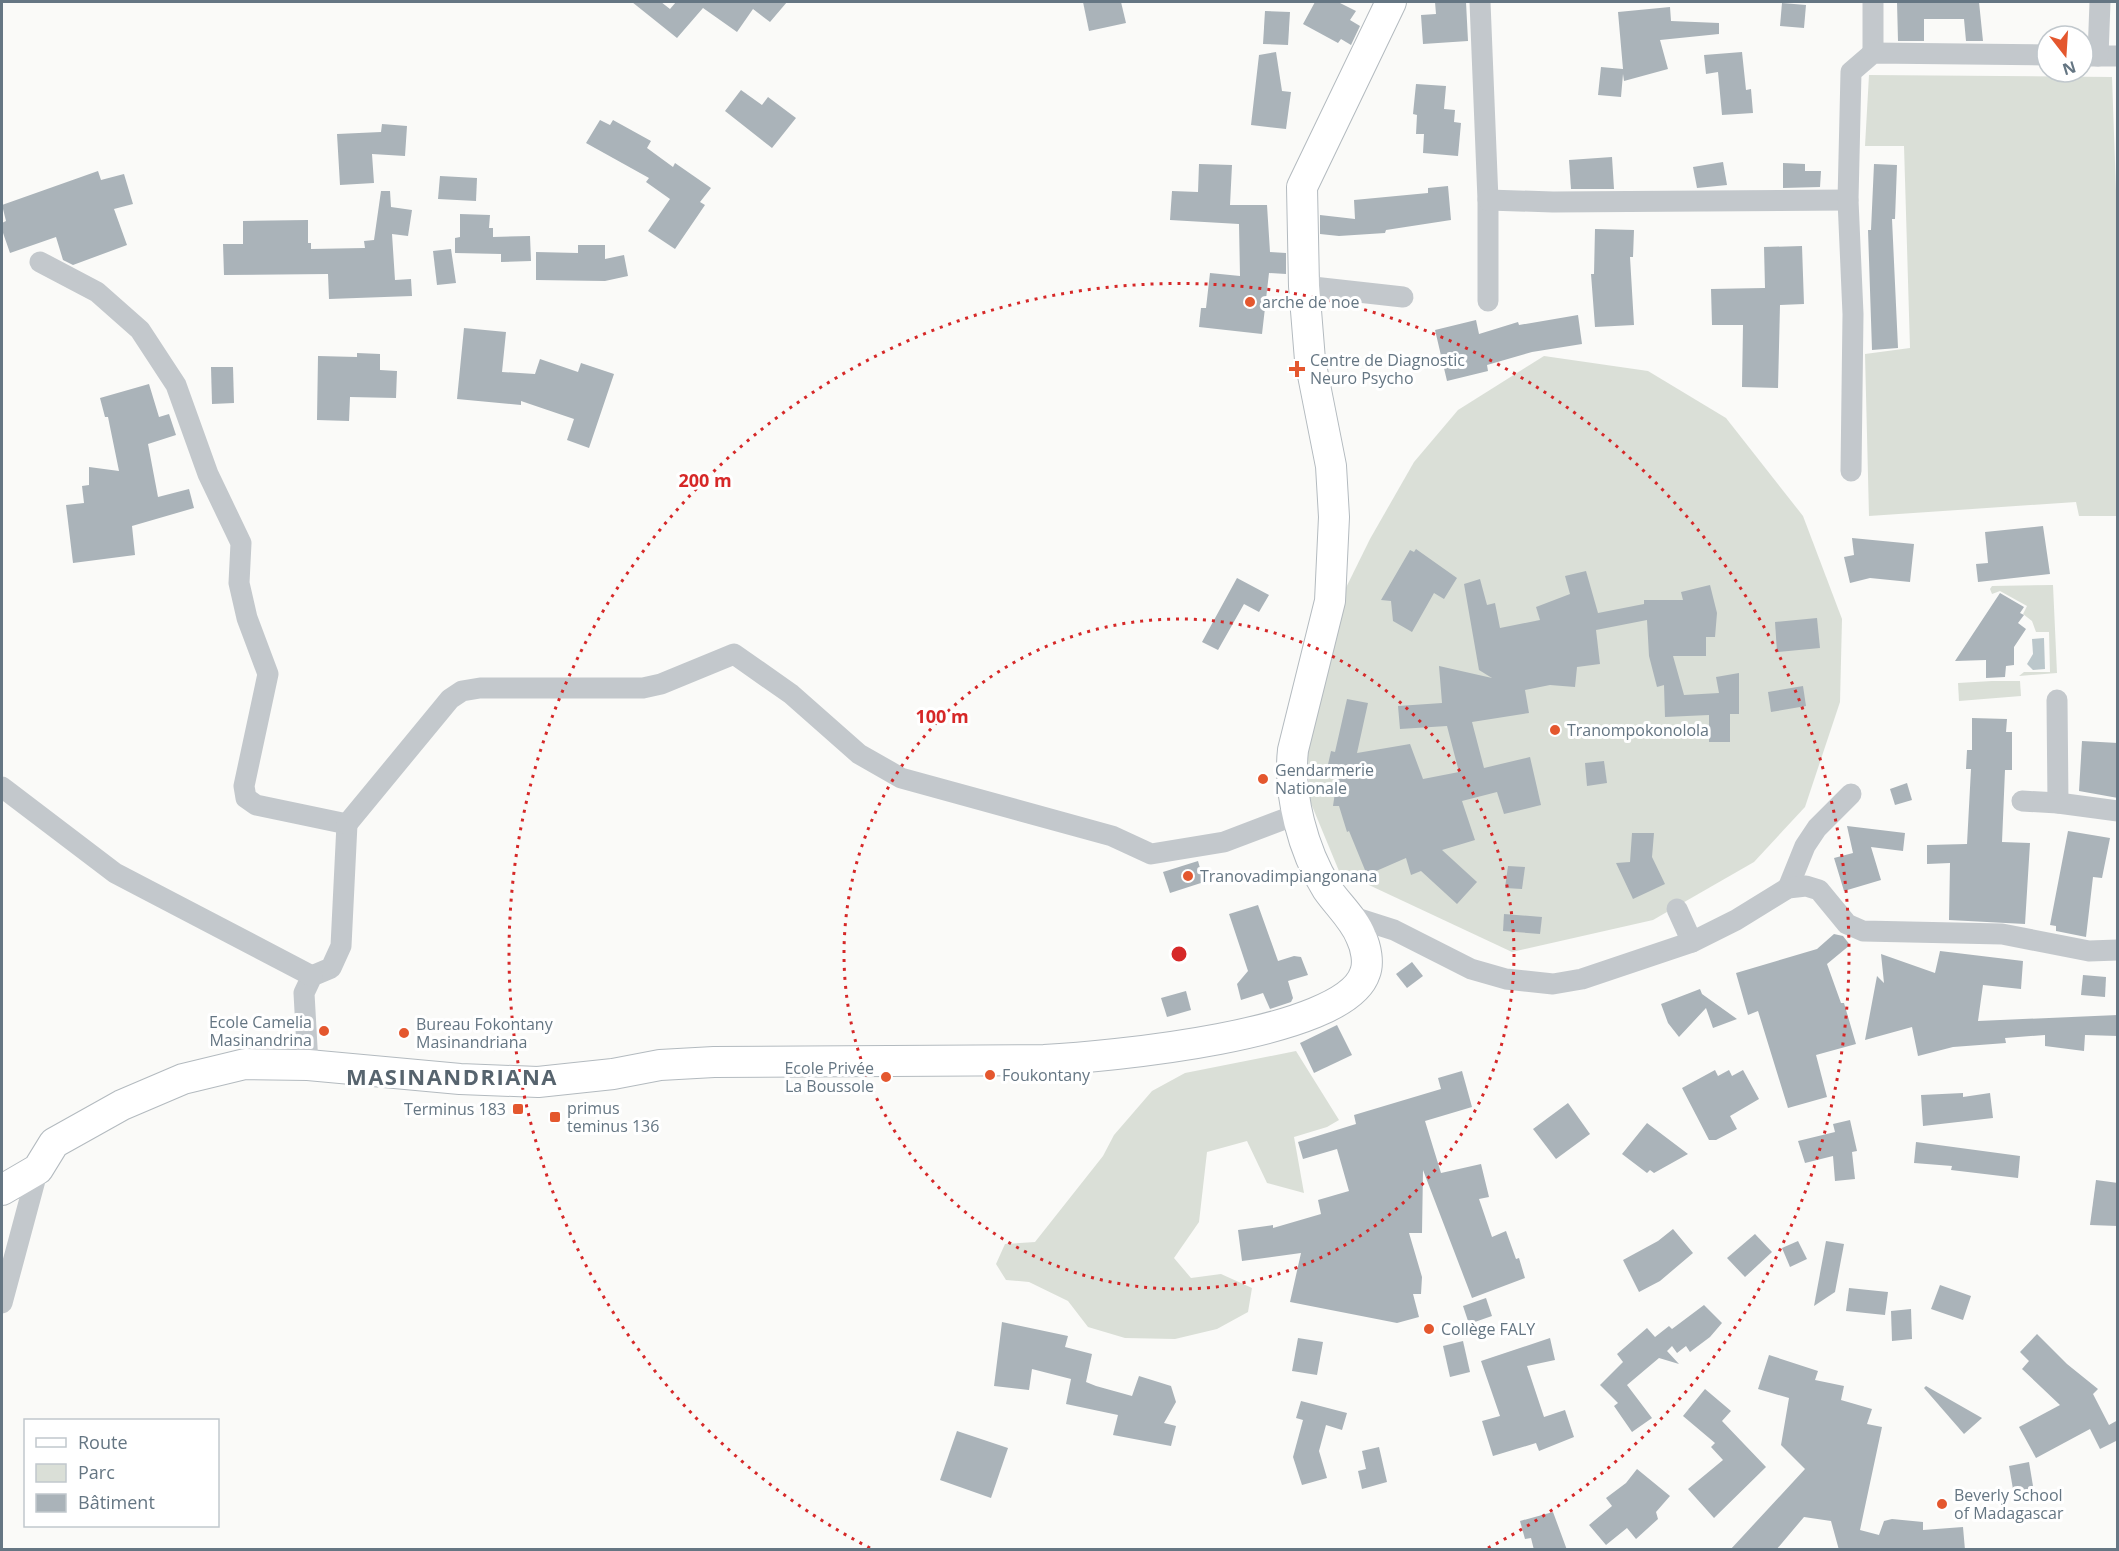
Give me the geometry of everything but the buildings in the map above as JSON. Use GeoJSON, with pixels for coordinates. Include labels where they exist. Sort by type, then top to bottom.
{"type":"FeatureCollection","features":[{"type":"Feature","properties":{"kind":"street"},"geometry":{"type":"LineString","coordinates":[[2,1303],[38,1169],[54,1143],[122,1105],[183,1079],[245,1064],[308,1065],[460,1079],[538,1082],[612,1074],[660,1065],[714,1062],[1044,1060],[1155,1051],[1305,1017],[1338,1003],[1357,987],[1365,974],[1367,959],[1361,937],[1327,889],[1316,869],[1298,814],[1290,773],[1293,750],[1330,601],[1334,517],[1330,466],[1310,360],[1304,286],[1302,187],[1391,2]]}},
{"type":"Feature","properties":{"kind":"street"},"geometry":{"type":"LineString","coordinates":[[1480,2],[1488,200],[1488,301]]}},
{"type":"Feature","properties":{"kind":"street"},"geometry":{"type":"LineString","coordinates":[[1873,53],[1874,2]]}},
{"type":"Feature","properties":{"kind":"street"},"geometry":{"type":"LineString","coordinates":[[2100,2],[2100,56]]}},
{"type":"Feature","properties":{"kind":"street"},"geometry":{"type":"LineString","coordinates":[[1851,471],[1853,314],[1848,200],[1851,72],[1873,53],[2035,55]]}},
{"type":"Feature","properties":{"kind":"street"},"geometry":{"type":"LineString","coordinates":[[1488,200],[1553,202],[1848,200]]}},
{"type":"Feature","properties":{"kind":"street"},"geometry":{"type":"LineString","coordinates":[[40,262],[97,292],[140,330],[176,385],[208,474],[240,543],[238,583],[247,618],[268,674],[244,786],[246,798],[256,805],[347,824]]}},
{"type":"Feature","properties":{"kind":"street"},"geometry":{"type":"LineString","coordinates":[[1304,286],[1403,297]]}},
{"type":"Feature","properties":{"kind":"street"},"geometry":{"type":"LineString","coordinates":[[308,1065],[304,993],[312,976],[331,968],[341,946],[347,824],[450,699],[462,691],[530,687],[644,688],[661,684],[734,654],[791,694],[859,754],[901,778],[1112,836],[1151,854],[1224,842],[1298,814]]}},
{"type":"Feature","properties":{"kind":"street"},"geometry":{"type":"LineString","coordinates":[[2057,700],[2058,803]]}},
{"type":"Feature","properties":{"kind":"street"},"geometry":{"type":"LineString","coordinates":[[2,787],[115,873],[312,976]]}},
{"type":"Feature","properties":{"kind":"street"},"geometry":{"type":"LineString","coordinates":[[1788,888],[1805,846],[1817,828],[1851,794]]}},
{"type":"Feature","properties":{"kind":"street"},"geometry":{"type":"LineString","coordinates":[[2022,801],[2118,811]]}},
{"type":"Feature","properties":{"kind":"street"},"geometry":{"type":"LineString","coordinates":[[1347,915],[1394,930],[1471,969],[1506,979],[1552,984],[1582,979],[1692,942],[1736,920],[1788,888],[1806,886],[1819,890],[1847,924],[1863,931],[2002,934],[2090,951],[2118,950]]}},
{"type":"Feature","properties":{"kind":"street"},"geometry":{"type":"LineString","coordinates":[[1677,909],[1692,942]]}},
{"type":"Feature","properties":{"kind":"street"},"geometry":{"type":"LineString","coordinates":[[2,1190],[38,1169]]}},
{"type":"Feature","properties":{"kind":"green space"},"geometry":{"type":"Polygon","coordinates":[[[1869,75],[2035,76],[2035,84],[2095,84],[2095,77],[2112,77],[2118,248],[2117,516],[2079,516],[2076,502],[1869,516],[1865,354],[1910,348],[1904,146],[1865,146],[1869,75]]]}},
{"type":"Feature","properties":{"kind":"green space"},"geometry":{"type":"Polygon","coordinates":[[[1544,356],[1648,371],[1726,418],[1803,516],[1842,619],[1840,702],[1805,807],[1754,862],[1653,920],[1512,952],[1339,871],[1310,801],[1306,716],[1331,618],[1370,539],[1414,462],[1458,410],[1544,356]]]}},
{"type":"Feature","properties":{"kind":"green space"},"geometry":{"type":"Polygon","coordinates":[[[2053,585],[2057,673],[2019,676],[2024,672],[2050,672],[2049,632],[2036,632],[2032,621],[2023,614],[2027,606],[2000,591],[1992,594],[1990,589],[1992,586],[2053,585]]]}},
{"type":"Feature","properties":{"kind":"green space"},"geometry":{"type":"Polygon","coordinates":[[[2020,681],[2021,696],[1959,701],[1958,683],[2020,681]]]}},
{"type":"Feature","properties":{"kind":"green space"},"geometry":{"type":"Polygon","coordinates":[[[1296,1051],[1339,1120],[1327,1127],[1294,1137],[1304,1193],[1267,1183],[1247,1141],[1207,1152],[1199,1222],[1174,1258],[1191,1278],[1221,1274],[1252,1288],[1248,1312],[1217,1329],[1175,1339],[1125,1338],[1088,1327],[1068,1301],[1029,1282],[1006,1280],[996,1264],[1005,1244],[1035,1242],[1103,1156],[1114,1135],[1152,1091],[1185,1073],[1296,1051]]]}},
{"type":"Feature","properties":{"kind":"shaded area"},"geometry":{"type":"Polygon","coordinates":[[[2044,638],[2045,669],[2033,670],[2027,664],[2033,654],[2032,639],[2044,638]]]}},
{"type":"Feature","properties":{"kind":"place","name":"arche de noe"},"geometry":{"type":"Point","coordinates":[1250,302]}},
{"type":"Feature","properties":{"kind":"place","name":"Centre de Diagnostic Neuro Psycho"},"geometry":{"type":"Point","coordinates":[1297,369]}},
{"type":"Feature","properties":{"kind":"place","name":"Tranompokonolola"},"geometry":{"type":"Point","coordinates":[1555,730]}},
{"type":"Feature","properties":{"kind":"place","name":"Gendarmerie Nationale"},"geometry":{"type":"Point","coordinates":[1263,779]}},
{"type":"Feature","properties":{"kind":"place","name":"Tranovadimpiangonana"},"geometry":{"type":"Point","coordinates":[1188,876]}},
{"type":"Feature","properties":{"kind":"place","name":"Ecole Camelia Masinandrina"},"geometry":{"type":"Point","coordinates":[324,1031]}},
{"type":"Feature","properties":{"kind":"place","name":"Bureau Fokontany Masinandriana"},"geometry":{"type":"Point","coordinates":[404,1033]}},
{"type":"Feature","properties":{"kind":"place","name":"Foukontany"},"geometry":{"type":"Point","coordinates":[990,1075]}},
{"type":"Feature","properties":{"kind":"place","name":"Ecole Privée La Boussole"},"geometry":{"type":"Point","coordinates":[886,1077]}},
{"type":"Feature","properties":{"kind":"place","name":"Terminus 183"},"geometry":{"type":"Point","coordinates":[518,1109]}},
{"type":"Feature","properties":{"kind":"place","name":"primus teminus 136"},"geometry":{"type":"Point","coordinates":[555,1117]}},
{"type":"Feature","properties":{"kind":"place","name":"Collège FALY"},"geometry":{"type":"Point","coordinates":[1429,1329]}},
{"type":"Feature","properties":{"kind":"place","name":"Beverly School of Madagascar"},"geometry":{"type":"Point","coordinates":[1942,1504]}},
{"type":"Feature","properties":{"kind":"district","name":"MASINANDRIANA"},"geometry":{"type":"Point","coordinates":[452,1076]}}]}
